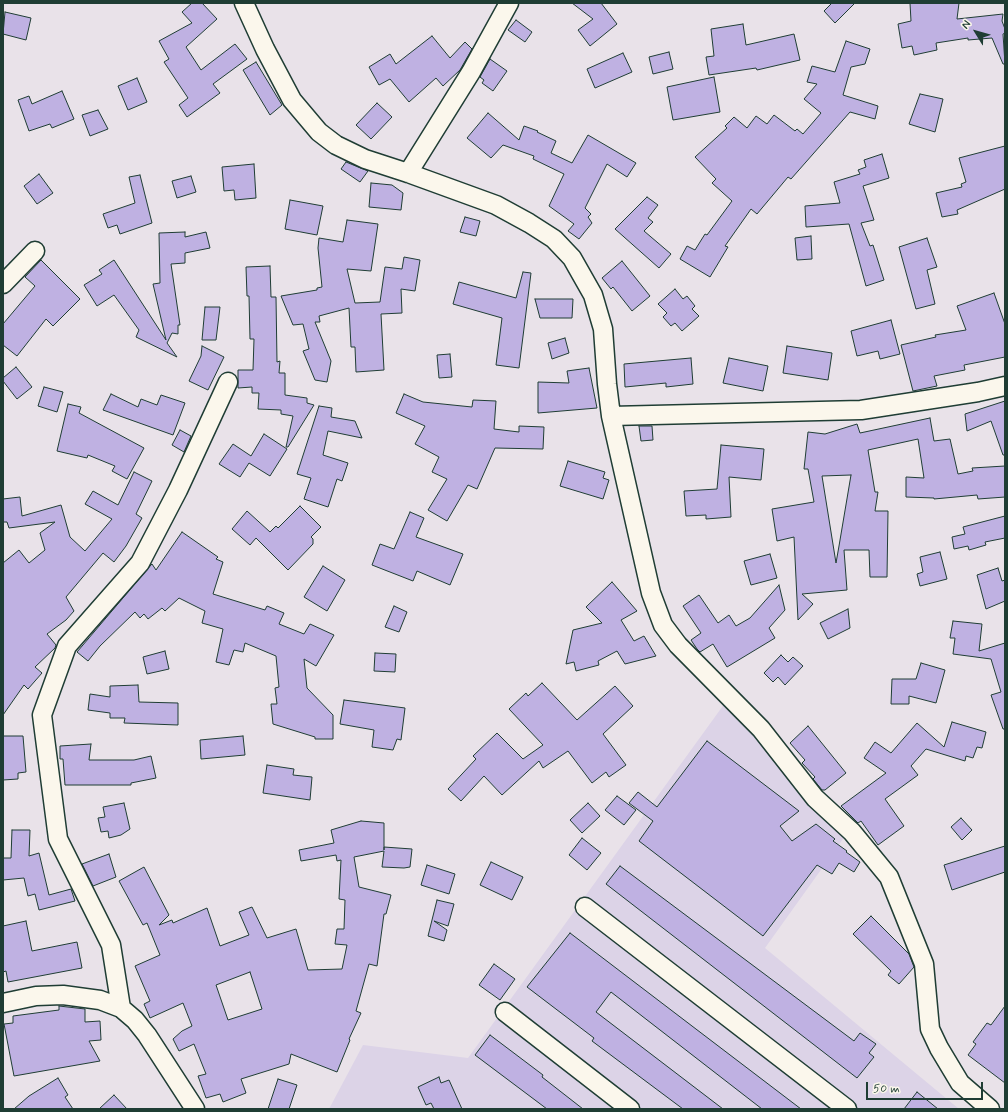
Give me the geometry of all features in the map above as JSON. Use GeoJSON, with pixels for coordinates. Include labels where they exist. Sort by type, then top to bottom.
{"type":"FeatureCollection","features":[{"type":"Feature","properties":{"kind":"street"},"geometry":{"type":"LineString","coordinates":[[244,3],[265,49],[292,100],[318,132],[336,145],[365,159],[496,205],[554,239],[572,258],[593,295],[603,329],[611,416],[651,593],[663,625],[678,645],[761,729],[815,798],[852,832],[889,877],[924,964],[930,1029],[939,1048],[960,1083],[990,1109]]}},
{"type":"Feature","properties":{"kind":"street"},"geometry":{"type":"LineString","coordinates":[[408,173],[471,72],[509,3]]}},
{"type":"Feature","properties":{"kind":"street"},"geometry":{"type":"LineString","coordinates":[[3,284],[35,251]]}},
{"type":"Feature","properties":{"kind":"street"},"geometry":{"type":"LineString","coordinates":[[121,1008],[111,945],[58,839],[42,715],[66,646],[140,563],[178,490],[228,382]]}},
{"type":"Feature","properties":{"kind":"street"},"geometry":{"type":"LineString","coordinates":[[611,416],[861,410],[978,392],[1005,386]]}},
{"type":"Feature","properties":{"kind":"street"},"geometry":{"type":"LineString","coordinates":[[585,906],[847,1109]]}},
{"type":"Feature","properties":{"kind":"street"},"geometry":{"type":"LineString","coordinates":[[3,1003],[36,996],[63,995],[100,1000],[121,1008],[135,1020],[147,1035],[195,1109]]}},
{"type":"Feature","properties":{"kind":"street"},"geometry":{"type":"LineString","coordinates":[[505,1012],[630,1109]]}},
{"type":"Feature","properties":{"kind":"shaded area"},"geometry":{"type":"Polygon","coordinates":[[[725,703],[848,832],[765,948],[959,1109],[329,1109],[363,1045],[468,1058],[725,703]]]}},
{"type":"Feature","properties":{"kind":"building"},"geometry":{"type":"Polygon","coordinates":[[[192,3],[202,3],[217,19],[186,47],[201,70],[235,44],[247,59],[213,84],[220,93],[187,117],[179,105],[188,98],[164,62],[169,59],[159,41],[192,23],[182,12],[192,3]]]}},
{"type":"Feature","properties":{"kind":"building"},"geometry":{"type":"Polygon","coordinates":[[[572,3],[601,3],[617,24],[590,46],[578,30],[593,19],[572,3]]]}},
{"type":"Feature","properties":{"kind":"building"},"geometry":{"type":"Polygon","coordinates":[[[832,3],[855,3],[835,23],[824,11],[832,3]]]}},
{"type":"Feature","properties":{"kind":"building"},"geometry":{"type":"Polygon","coordinates":[[[910,3],[959,3],[957,19],[1003,14],[1002,21],[1005,29],[1005,33],[1003,34],[1005,64],[1003,64],[992,38],[968,40],[968,38],[936,43],[937,50],[914,55],[912,46],[902,48],[898,24],[911,21],[910,3]]]}},
{"type":"Feature","properties":{"kind":"building"},"geometry":{"type":"Polygon","coordinates":[[[5,12],[31,18],[26,40],[3,34],[5,12]]]}},
{"type":"Feature","properties":{"kind":"building"},"geometry":{"type":"Polygon","coordinates":[[[516,20],[532,32],[525,42],[508,30],[516,20]]]}},
{"type":"Feature","properties":{"kind":"building"},"geometry":{"type":"Polygon","coordinates":[[[743,24],[746,45],[794,34],[800,60],[757,70],[756,68],[709,75],[706,57],[714,56],[711,29],[743,24]]]}},
{"type":"Feature","properties":{"kind":"building"},"geometry":{"type":"Polygon","coordinates":[[[432,36],[450,58],[465,42],[472,49],[460,70],[443,86],[436,78],[409,102],[390,79],[379,85],[369,67],[390,54],[396,64],[432,36]]]}},
{"type":"Feature","properties":{"kind":"building"},"geometry":{"type":"Polygon","coordinates":[[[846,41],[870,49],[865,64],[851,67],[843,95],[878,106],[875,119],[850,112],[791,179],[788,177],[757,214],[751,209],[725,246],[728,247],[710,277],[680,259],[687,246],[695,250],[705,234],[707,235],[732,201],[712,183],[716,179],[695,157],[727,128],[725,126],[734,117],[747,128],[756,116],[767,124],[774,115],[795,131],[797,129],[803,134],[821,113],[804,99],[817,84],[807,82],[812,66],[835,72],[846,41]]]}},
{"type":"Feature","properties":{"kind":"building"},"geometry":{"type":"Polygon","coordinates":[[[669,52],[673,69],[653,74],[649,57],[669,52]]]}},
{"type":"Feature","properties":{"kind":"building"},"geometry":{"type":"Polygon","coordinates":[[[623,53],[632,72],[595,88],[587,69],[623,53]]]}},
{"type":"Feature","properties":{"kind":"building"},"geometry":{"type":"Polygon","coordinates":[[[490,59],[507,71],[493,91],[482,83],[484,80],[480,77],[490,59]]]}},
{"type":"Feature","properties":{"kind":"building"},"geometry":{"type":"Polygon","coordinates":[[[256,62],[282,105],[270,115],[243,70],[256,62]]]}},
{"type":"Feature","properties":{"kind":"building"},"geometry":{"type":"Polygon","coordinates":[[[714,77],[720,112],[673,120],[667,87],[714,77]]]}},
{"type":"Feature","properties":{"kind":"building"},"geometry":{"type":"Polygon","coordinates":[[[137,78],[147,102],[128,110],[118,86],[137,78]]]}},
{"type":"Feature","properties":{"kind":"building"},"geometry":{"type":"Polygon","coordinates":[[[62,91],[74,119],[52,128],[50,124],[29,131],[18,100],[29,96],[32,104],[62,91]]]}},
{"type":"Feature","properties":{"kind":"building"},"geometry":{"type":"Polygon","coordinates":[[[920,94],[943,99],[935,132],[909,124],[920,94]]]}},
{"type":"Feature","properties":{"kind":"building"},"geometry":{"type":"Polygon","coordinates":[[[377,103],[392,117],[371,139],[356,125],[377,103]]]}},
{"type":"Feature","properties":{"kind":"building"},"geometry":{"type":"Polygon","coordinates":[[[98,110],[108,129],[90,136],[82,115],[98,110]]]}},
{"type":"Feature","properties":{"kind":"building"},"geometry":{"type":"Polygon","coordinates":[[[488,113],[519,140],[524,126],[538,131],[537,132],[556,141],[551,153],[572,163],[588,135],[636,163],[627,177],[607,164],[585,208],[591,214],[588,217],[592,223],[579,239],[568,231],[574,224],[549,206],[564,174],[533,159],[534,156],[503,145],[491,158],[467,138],[488,113]]]}},
{"type":"Feature","properties":{"kind":"building"},"geometry":{"type":"Polygon","coordinates":[[[1005,146],[1005,189],[957,210],[958,214],[942,217],[936,193],[962,187],[961,184],[966,182],[959,158],[1005,146]]]}},
{"type":"Feature","properties":{"kind":"building"},"geometry":{"type":"Polygon","coordinates":[[[882,154],[889,178],[863,186],[874,220],[861,223],[870,246],[873,245],[884,280],[866,286],[849,224],[806,227],[805,206],[840,203],[834,182],[860,174],[858,170],[866,167],[864,160],[882,154]]]}},
{"type":"Feature","properties":{"kind":"building"},"geometry":{"type":"Polygon","coordinates":[[[346,162],[368,171],[360,182],[341,169],[346,162]]]}},
{"type":"Feature","properties":{"kind":"building"},"geometry":{"type":"Polygon","coordinates":[[[254,164],[256,198],[235,200],[234,190],[224,191],[222,167],[254,164]]]}},
{"type":"Feature","properties":{"kind":"building"},"geometry":{"type":"Polygon","coordinates":[[[39,174],[53,193],[37,204],[24,186],[39,174]]]}},
{"type":"Feature","properties":{"kind":"building"},"geometry":{"type":"Polygon","coordinates":[[[140,175],[152,223],[120,234],[117,225],[108,228],[103,214],[135,203],[129,177],[140,175]]]}},
{"type":"Feature","properties":{"kind":"building"},"geometry":{"type":"Polygon","coordinates":[[[191,176],[196,192],[177,198],[172,181],[191,176]]]}},
{"type":"Feature","properties":{"kind":"building"},"geometry":{"type":"Polygon","coordinates":[[[371,183],[392,185],[403,193],[401,210],[369,207],[371,183]]]}},
{"type":"Feature","properties":{"kind":"building"},"geometry":{"type":"Polygon","coordinates":[[[647,197],[658,205],[648,218],[653,222],[644,231],[671,254],[659,268],[615,229],[647,197]]]}},
{"type":"Feature","properties":{"kind":"building"},"geometry":{"type":"Polygon","coordinates":[[[290,200],[323,206],[317,235],[285,229],[290,200]]]}},
{"type":"Feature","properties":{"kind":"building"},"geometry":{"type":"Polygon","coordinates":[[[465,217],[480,221],[476,236],[460,232],[465,217]]]}},
{"type":"Feature","properties":{"kind":"building"},"geometry":{"type":"Polygon","coordinates":[[[347,220],[378,224],[371,271],[347,269],[355,303],[380,302],[385,267],[402,269],[404,257],[420,260],[415,291],[401,289],[402,313],[381,314],[384,370],[356,372],[355,347],[351,347],[349,308],[319,316],[320,322],[315,322],[331,361],[327,382],[315,380],[303,351],[309,349],[303,324],[293,325],[281,296],[317,290],[317,288],[322,287],[318,248],[319,238],[343,242],[347,220]]]}},
{"type":"Feature","properties":{"kind":"building"},"geometry":{"type":"Polygon","coordinates":[[[185,232],[185,237],[206,232],[210,248],[185,253],[185,263],[171,264],[180,325],[178,325],[178,334],[172,333],[167,343],[177,357],[136,337],[139,330],[114,295],[97,306],[84,285],[102,274],[99,270],[114,260],[166,340],[153,284],[160,283],[159,233],[185,232]]]}},
{"type":"Feature","properties":{"kind":"building"},"geometry":{"type":"Polygon","coordinates":[[[811,236],[812,259],[797,260],[795,238],[811,236]]]}},
{"type":"Feature","properties":{"kind":"building"},"geometry":{"type":"Polygon","coordinates":[[[927,238],[937,267],[927,270],[935,304],[916,309],[899,247],[927,238]]]}},
{"type":"Feature","properties":{"kind":"building"},"geometry":{"type":"Polygon","coordinates":[[[41,260],[80,299],[53,326],[46,319],[17,356],[3,345],[3,324],[35,286],[25,277],[41,260]]]}},
{"type":"Feature","properties":{"kind":"building"},"geometry":{"type":"Polygon","coordinates":[[[622,261],[650,296],[632,311],[613,287],[611,289],[602,278],[622,261]]]}},
{"type":"Feature","properties":{"kind":"building"},"geometry":{"type":"Polygon","coordinates":[[[270,266],[271,297],[276,297],[277,362],[280,361],[279,373],[285,373],[285,395],[307,398],[307,403],[314,405],[288,447],[286,447],[293,416],[281,414],[281,410],[258,409],[259,393],[252,393],[252,387],[238,388],[238,370],[253,370],[254,339],[250,339],[249,296],[247,296],[246,267],[270,266]]]}},
{"type":"Feature","properties":{"kind":"building"},"geometry":{"type":"Polygon","coordinates":[[[523,272],[531,273],[519,368],[496,365],[502,318],[453,304],[459,282],[516,298],[523,272]]]}},
{"type":"Feature","properties":{"kind":"building"},"geometry":{"type":"Polygon","coordinates":[[[675,289],[683,299],[687,296],[695,306],[692,309],[699,316],[682,331],[675,323],[671,326],[663,317],[667,313],[658,304],[675,289]]]}},
{"type":"Feature","properties":{"kind":"building"},"geometry":{"type":"Polygon","coordinates":[[[994,293],[1005,324],[1005,357],[964,365],[965,370],[934,376],[937,386],[913,391],[901,345],[936,337],[935,335],[966,330],[957,306],[994,293]]]}},
{"type":"Feature","properties":{"kind":"building"},"geometry":{"type":"Polygon","coordinates":[[[535,299],[573,299],[572,318],[540,318],[535,299]]]}},
{"type":"Feature","properties":{"kind":"building"},"geometry":{"type":"Polygon","coordinates":[[[205,307],[220,307],[216,340],[202,340],[205,307]]]}},
{"type":"Feature","properties":{"kind":"building"},"geometry":{"type":"Polygon","coordinates":[[[891,320],[900,354],[880,359],[878,351],[857,356],[851,331],[891,320]]]}},
{"type":"Feature","properties":{"kind":"building"},"geometry":{"type":"Polygon","coordinates":[[[565,338],[569,353],[552,359],[548,343],[565,338]]]}},
{"type":"Feature","properties":{"kind":"building"},"geometry":{"type":"Polygon","coordinates":[[[202,346],[224,357],[208,390],[189,381],[201,356],[202,346]]]}},
{"type":"Feature","properties":{"kind":"building"},"geometry":{"type":"Polygon","coordinates":[[[787,346],[832,353],[828,380],[783,373],[787,346]]]}},
{"type":"Feature","properties":{"kind":"building"},"geometry":{"type":"Polygon","coordinates":[[[450,354],[452,377],[439,378],[437,355],[450,354]]]}},
{"type":"Feature","properties":{"kind":"building"},"geometry":{"type":"Polygon","coordinates":[[[691,358],[693,384],[666,387],[666,383],[625,387],[624,364],[691,358]]]}},
{"type":"Feature","properties":{"kind":"building"},"geometry":{"type":"Polygon","coordinates":[[[729,358],[768,366],[763,391],[723,383],[729,358]]]}},
{"type":"Feature","properties":{"kind":"building"},"geometry":{"type":"Polygon","coordinates":[[[16,367],[32,387],[17,399],[3,381],[3,378],[16,367]]]}},
{"type":"Feature","properties":{"kind":"building"},"geometry":{"type":"Polygon","coordinates":[[[589,368],[597,408],[538,413],[538,382],[569,383],[567,371],[589,368]]]}},
{"type":"Feature","properties":{"kind":"building"},"geometry":{"type":"Polygon","coordinates":[[[44,387],[63,392],[57,412],[38,406],[44,387]]]}},
{"type":"Feature","properties":{"kind":"building"},"geometry":{"type":"Polygon","coordinates":[[[111,394],[138,407],[141,399],[157,405],[161,395],[185,403],[173,435],[103,410],[111,394]]]}},
{"type":"Feature","properties":{"kind":"building"},"geometry":{"type":"Polygon","coordinates":[[[404,394],[423,402],[472,407],[473,400],[496,401],[494,429],[519,432],[519,426],[544,427],[543,449],[495,448],[477,489],[468,485],[447,521],[428,510],[447,479],[432,472],[439,457],[415,444],[425,426],[396,413],[404,394]]]}},
{"type":"Feature","properties":{"kind":"building"},"geometry":{"type":"Polygon","coordinates":[[[1005,401],[1005,455],[1003,455],[991,421],[967,431],[965,414],[1005,401]]]}},
{"type":"Feature","properties":{"kind":"building"},"geometry":{"type":"Polygon","coordinates":[[[68,404],[81,407],[79,413],[144,448],[127,479],[112,471],[115,466],[88,455],[87,458],[57,451],[68,404]]]}},
{"type":"Feature","properties":{"kind":"building"},"geometry":{"type":"Polygon","coordinates":[[[319,406],[332,408],[331,417],[355,421],[362,438],[328,431],[323,455],[348,463],[342,481],[337,479],[328,507],[304,499],[311,478],[297,474],[319,406]]]}},
{"type":"Feature","properties":{"kind":"building"},"geometry":{"type":"Polygon","coordinates":[[[930,418],[934,441],[950,439],[958,474],[973,471],[972,468],[1005,466],[1005,497],[978,499],[977,495],[934,499],[906,497],[906,477],[924,478],[918,439],[868,450],[875,492],[878,492],[875,511],[888,511],[887,577],[870,577],[869,550],[844,550],[847,590],[802,594],[813,604],[798,620],[794,537],[777,541],[772,509],[814,502],[808,469],[804,469],[808,432],[825,434],[857,424],[860,433],[930,418]],[[851,475],[822,476],[836,563],[851,475]]]}},
{"type":"Feature","properties":{"kind":"building"},"geometry":{"type":"Polygon","coordinates":[[[639,426],[652,426],[653,440],[641,441],[639,426]]]}},
{"type":"Feature","properties":{"kind":"building"},"geometry":{"type":"Polygon","coordinates":[[[180,430],[191,436],[184,452],[172,445],[180,430]]]}},
{"type":"Feature","properties":{"kind":"building"},"geometry":{"type":"Polygon","coordinates":[[[264,434],[287,449],[270,476],[249,463],[240,477],[219,464],[233,444],[251,456],[264,434]]]}},
{"type":"Feature","properties":{"kind":"building"},"geometry":{"type":"Polygon","coordinates":[[[721,445],[764,449],[761,480],[729,477],[731,517],[706,519],[706,515],[686,516],[684,491],[717,489],[721,445]]]}},
{"type":"Feature","properties":{"kind":"building"},"geometry":{"type":"Polygon","coordinates":[[[568,461],[605,472],[603,478],[609,480],[603,499],[560,486],[568,461]]]}},
{"type":"Feature","properties":{"kind":"building"},"geometry":{"type":"Polygon","coordinates":[[[134,472],[152,481],[136,514],[142,518],[126,546],[114,562],[103,553],[66,597],[74,611],[66,620],[47,634],[56,645],[55,648],[35,667],[42,673],[28,689],[24,685],[3,715],[3,563],[19,550],[29,563],[45,550],[40,533],[55,522],[9,528],[7,522],[3,522],[3,499],[20,497],[22,516],[61,505],[70,537],[85,551],[112,519],[85,504],[93,491],[118,505],[134,472]]]}},
{"type":"Feature","properties":{"kind":"building"},"geometry":{"type":"Polygon","coordinates":[[[300,506],[321,527],[311,537],[313,539],[313,544],[288,570],[256,538],[250,545],[232,529],[247,511],[270,532],[276,526],[278,528],[300,506]]]}},
{"type":"Feature","properties":{"kind":"building"},"geometry":{"type":"Polygon","coordinates":[[[410,512],[424,518],[416,537],[463,554],[450,585],[417,571],[413,581],[372,565],[380,544],[394,549],[410,512]]]}},
{"type":"Feature","properties":{"kind":"building"},"geometry":{"type":"Polygon","coordinates":[[[1005,516],[1005,538],[985,542],[986,545],[969,550],[968,546],[954,549],[952,537],[965,534],[963,527],[1005,516]]]}},
{"type":"Feature","properties":{"kind":"building"},"geometry":{"type":"Polygon","coordinates":[[[182,532],[218,557],[216,559],[223,562],[213,594],[265,610],[267,606],[284,613],[279,624],[304,634],[310,624],[334,635],[316,666],[304,659],[307,688],[333,715],[333,739],[315,739],[315,737],[273,724],[271,704],[277,704],[275,688],[279,687],[276,656],[245,643],[243,652],[234,650],[229,665],[216,662],[223,629],[202,623],[205,611],[179,598],[165,611],[162,608],[148,619],[144,614],[140,618],[135,612],[100,646],[88,661],[77,652],[152,564],[156,570],[182,532]]]}},
{"type":"Feature","properties":{"kind":"building"},"geometry":{"type":"Polygon","coordinates":[[[940,552],[947,579],[920,586],[917,574],[923,572],[920,557],[940,552]]]}},
{"type":"Feature","properties":{"kind":"building"},"geometry":{"type":"Polygon","coordinates":[[[770,554],[777,578],[751,585],[744,561],[770,554]]]}},
{"type":"Feature","properties":{"kind":"building"},"geometry":{"type":"Polygon","coordinates":[[[323,566],[345,580],[327,611],[304,597],[323,566]]]}},
{"type":"Feature","properties":{"kind":"building"},"geometry":{"type":"Polygon","coordinates":[[[998,568],[1002,581],[1005,580],[1005,601],[986,609],[977,575],[998,568]]]}},
{"type":"Feature","properties":{"kind":"building"},"geometry":{"type":"Polygon","coordinates":[[[612,582],[637,611],[621,620],[634,641],[644,636],[656,656],[625,664],[617,651],[598,661],[599,665],[576,671],[574,662],[566,664],[573,630],[602,623],[586,607],[612,582]]]}},
{"type":"Feature","properties":{"kind":"building"},"geometry":{"type":"Polygon","coordinates":[[[779,585],[785,610],[769,628],[775,638],[727,667],[713,644],[700,652],[697,649],[691,640],[701,633],[683,606],[699,595],[718,623],[729,615],[736,626],[750,618],[779,585]]]}},
{"type":"Feature","properties":{"kind":"building"},"geometry":{"type":"Polygon","coordinates":[[[394,606],[407,612],[399,632],[385,627],[394,606]]]}},
{"type":"Feature","properties":{"kind":"building"},"geometry":{"type":"Polygon","coordinates":[[[848,609],[850,628],[828,639],[820,623],[848,609]]]}},
{"type":"Feature","properties":{"kind":"building"},"geometry":{"type":"Polygon","coordinates":[[[953,621],[982,624],[979,651],[1005,643],[1005,729],[1003,729],[991,695],[1001,692],[991,659],[953,654],[955,638],[950,638],[953,621]]]}},
{"type":"Feature","properties":{"kind":"building"},"geometry":{"type":"Polygon","coordinates":[[[165,651],[169,669],[147,674],[143,657],[165,651]]]}},
{"type":"Feature","properties":{"kind":"building"},"geometry":{"type":"Polygon","coordinates":[[[375,653],[396,654],[395,672],[374,671],[375,653]]]}},
{"type":"Feature","properties":{"kind":"building"},"geometry":{"type":"Polygon","coordinates":[[[781,655],[788,662],[793,657],[803,666],[785,685],[778,677],[773,682],[764,673],[781,655]]]}},
{"type":"Feature","properties":{"kind":"building"},"geometry":{"type":"Polygon","coordinates":[[[921,663],[945,670],[936,703],[909,696],[909,704],[891,704],[892,679],[916,679],[921,663]]]}},
{"type":"Feature","properties":{"kind":"building"},"geometry":{"type":"Polygon","coordinates":[[[542,683],[577,720],[615,686],[633,706],[603,734],[626,765],[609,777],[606,772],[592,783],[568,751],[543,768],[539,761],[502,795],[484,776],[461,801],[448,789],[476,759],[473,756],[497,733],[523,759],[543,745],[509,709],[526,693],[528,696],[542,683]]]}},
{"type":"Feature","properties":{"kind":"building"},"geometry":{"type":"Polygon","coordinates":[[[138,685],[139,702],[178,703],[178,725],[124,723],[125,718],[110,718],[110,713],[88,710],[90,694],[110,697],[110,686],[138,685]]]}},
{"type":"Feature","properties":{"kind":"building"},"geometry":{"type":"Polygon","coordinates":[[[344,700],[405,708],[401,740],[397,739],[393,750],[372,747],[374,730],[340,724],[344,700]]]}},
{"type":"Feature","properties":{"kind":"building"},"geometry":{"type":"Polygon","coordinates":[[[952,722],[986,732],[982,748],[977,747],[973,758],[966,756],[965,761],[926,749],[911,766],[918,775],[885,799],[904,826],[878,845],[861,821],[858,823],[841,806],[886,773],[864,758],[875,742],[891,753],[917,723],[944,747],[952,722]]]}},
{"type":"Feature","properties":{"kind":"building"},"geometry":{"type":"Polygon","coordinates":[[[808,726],[846,773],[825,790],[822,790],[813,779],[815,777],[802,763],[805,760],[790,743],[808,726]]]}},
{"type":"Feature","properties":{"kind":"building"},"geometry":{"type":"Polygon","coordinates":[[[3,736],[23,736],[26,772],[18,773],[18,779],[3,780],[3,736]]]}},
{"type":"Feature","properties":{"kind":"building"},"geometry":{"type":"Polygon","coordinates":[[[243,736],[245,755],[201,759],[200,740],[243,736]]]}},
{"type":"Feature","properties":{"kind":"building"},"geometry":{"type":"Polygon","coordinates":[[[707,741],[799,811],[780,826],[792,841],[816,824],[835,839],[833,841],[860,862],[854,872],[839,863],[832,874],[817,865],[763,936],[639,841],[653,821],[629,803],[638,792],[657,807],[707,741]]]}},
{"type":"Feature","properties":{"kind":"building"},"geometry":{"type":"Polygon","coordinates":[[[91,744],[89,760],[134,760],[151,756],[156,778],[131,783],[131,785],[65,785],[63,759],[60,759],[60,746],[91,744]]]}},
{"type":"Feature","properties":{"kind":"building"},"geometry":{"type":"Polygon","coordinates":[[[267,765],[294,769],[293,775],[312,777],[310,800],[263,793],[267,765]]]}},
{"type":"Feature","properties":{"kind":"building"},"geometry":{"type":"Polygon","coordinates":[[[617,796],[636,810],[624,825],[605,810],[617,796]]]}},
{"type":"Feature","properties":{"kind":"building"},"geometry":{"type":"Polygon","coordinates":[[[124,803],[130,829],[121,835],[109,838],[108,831],[101,832],[98,818],[105,817],[103,807],[124,803]]]}},
{"type":"Feature","properties":{"kind":"building"},"geometry":{"type":"Polygon","coordinates":[[[588,803],[600,816],[582,833],[570,820],[588,803]]]}},
{"type":"Feature","properties":{"kind":"building"},"geometry":{"type":"Polygon","coordinates":[[[961,818],[972,830],[962,840],[951,827],[961,818]]]}},
{"type":"Feature","properties":{"kind":"building"},"geometry":{"type":"Polygon","coordinates":[[[361,821],[384,823],[384,847],[412,849],[410,867],[404,868],[382,867],[384,851],[354,857],[359,887],[391,895],[386,914],[384,914],[377,966],[369,964],[356,1011],[361,1013],[349,1039],[350,1040],[337,1072],[291,1054],[289,1064],[241,1079],[246,1093],[223,1102],[220,1094],[206,1098],[198,1076],[206,1074],[194,1044],[179,1051],[173,1039],[182,1031],[192,1026],[183,1003],[150,1018],[144,1004],[150,1001],[135,966],[160,955],[147,923],[143,925],[119,881],[144,867],[169,915],[159,925],[172,920],[173,923],[207,908],[220,946],[249,935],[239,912],[252,907],[267,938],[296,929],[308,970],[342,969],[347,945],[335,944],[337,929],[344,929],[345,900],[339,899],[341,860],[337,861],[336,855],[301,861],[299,850],[334,843],[331,830],[361,821]],[[250,972],[216,985],[228,1020],[262,1009],[250,972]]]}},
{"type":"Feature","properties":{"kind":"building"},"geometry":{"type":"Polygon","coordinates":[[[12,830],[30,830],[29,856],[39,853],[49,895],[71,889],[75,901],[39,910],[35,894],[28,896],[24,878],[3,880],[3,858],[11,858],[12,830]]]}},
{"type":"Feature","properties":{"kind":"building"},"geometry":{"type":"Polygon","coordinates":[[[582,838],[601,853],[587,870],[569,855],[582,838]]]}},
{"type":"Feature","properties":{"kind":"building"},"geometry":{"type":"Polygon","coordinates":[[[1005,846],[1005,872],[952,890],[944,865],[1005,846]]]}},
{"type":"Feature","properties":{"kind":"building"},"geometry":{"type":"Polygon","coordinates":[[[109,854],[116,877],[93,886],[82,864],[109,854]]]}},
{"type":"Feature","properties":{"kind":"building"},"geometry":{"type":"Polygon","coordinates":[[[491,862],[523,877],[512,900],[480,885],[491,862]]]}},
{"type":"Feature","properties":{"kind":"building"},"geometry":{"type":"Polygon","coordinates":[[[427,865],[455,874],[449,894],[421,885],[427,865]]]}},
{"type":"Feature","properties":{"kind":"building"},"geometry":{"type":"Polygon","coordinates":[[[620,866],[854,1041],[860,1033],[876,1044],[869,1053],[874,1057],[857,1078],[606,884],[620,866]]]}},
{"type":"Feature","properties":{"kind":"building"},"geometry":{"type":"Polygon","coordinates":[[[437,900],[454,904],[448,926],[434,921],[447,930],[444,941],[428,936],[437,900]]]}},
{"type":"Feature","properties":{"kind":"building"},"geometry":{"type":"Polygon","coordinates":[[[871,916],[909,954],[914,967],[899,984],[888,975],[891,971],[853,934],[871,916]]]}},
{"type":"Feature","properties":{"kind":"building"},"geometry":{"type":"Polygon","coordinates":[[[26,921],[32,951],[77,942],[82,968],[8,982],[6,971],[3,972],[3,926],[26,921]]]}},
{"type":"Feature","properties":{"kind":"building"},"geometry":{"type":"Polygon","coordinates":[[[570,933],[801,1109],[762,1109],[611,992],[596,1012],[723,1109],[683,1109],[592,1041],[594,1038],[527,987],[570,933]]]}},
{"type":"Feature","properties":{"kind":"building"},"geometry":{"type":"Polygon","coordinates":[[[494,964],[515,979],[500,1000],[479,985],[494,964]]]}},
{"type":"Feature","properties":{"kind":"building"},"geometry":{"type":"Polygon","coordinates":[[[59,1006],[85,1009],[85,1022],[100,1021],[101,1040],[89,1041],[100,1061],[14,1076],[4,1024],[13,1023],[13,1016],[59,1010],[59,1006]]]}},
{"type":"Feature","properties":{"kind":"building"},"geometry":{"type":"Polygon","coordinates":[[[1005,1006],[1005,1083],[968,1055],[976,1044],[973,1042],[987,1023],[991,1025],[1005,1006]]]}},
{"type":"Feature","properties":{"kind":"building"},"geometry":{"type":"Polygon","coordinates":[[[490,1035],[543,1075],[542,1077],[583,1109],[547,1109],[475,1055],[490,1035]]]}},
{"type":"Feature","properties":{"kind":"building"},"geometry":{"type":"Polygon","coordinates":[[[439,1077],[441,1083],[449,1080],[462,1109],[434,1109],[431,1103],[426,1105],[418,1087],[439,1077]]]}},
{"type":"Feature","properties":{"kind":"building"},"geometry":{"type":"Polygon","coordinates":[[[58,1078],[68,1095],[65,1097],[73,1109],[14,1109],[29,1096],[58,1078]]]}},
{"type":"Feature","properties":{"kind":"building"},"geometry":{"type":"Polygon","coordinates":[[[278,1079],[297,1085],[289,1109],[268,1109],[278,1079]]]}},
{"type":"Feature","properties":{"kind":"building"},"geometry":{"type":"Polygon","coordinates":[[[917,1092],[938,1109],[904,1109],[917,1092]]]}},
{"type":"Feature","properties":{"kind":"building"},"geometry":{"type":"Polygon","coordinates":[[[114,1095],[127,1109],[99,1109],[114,1095]]]}}]}
